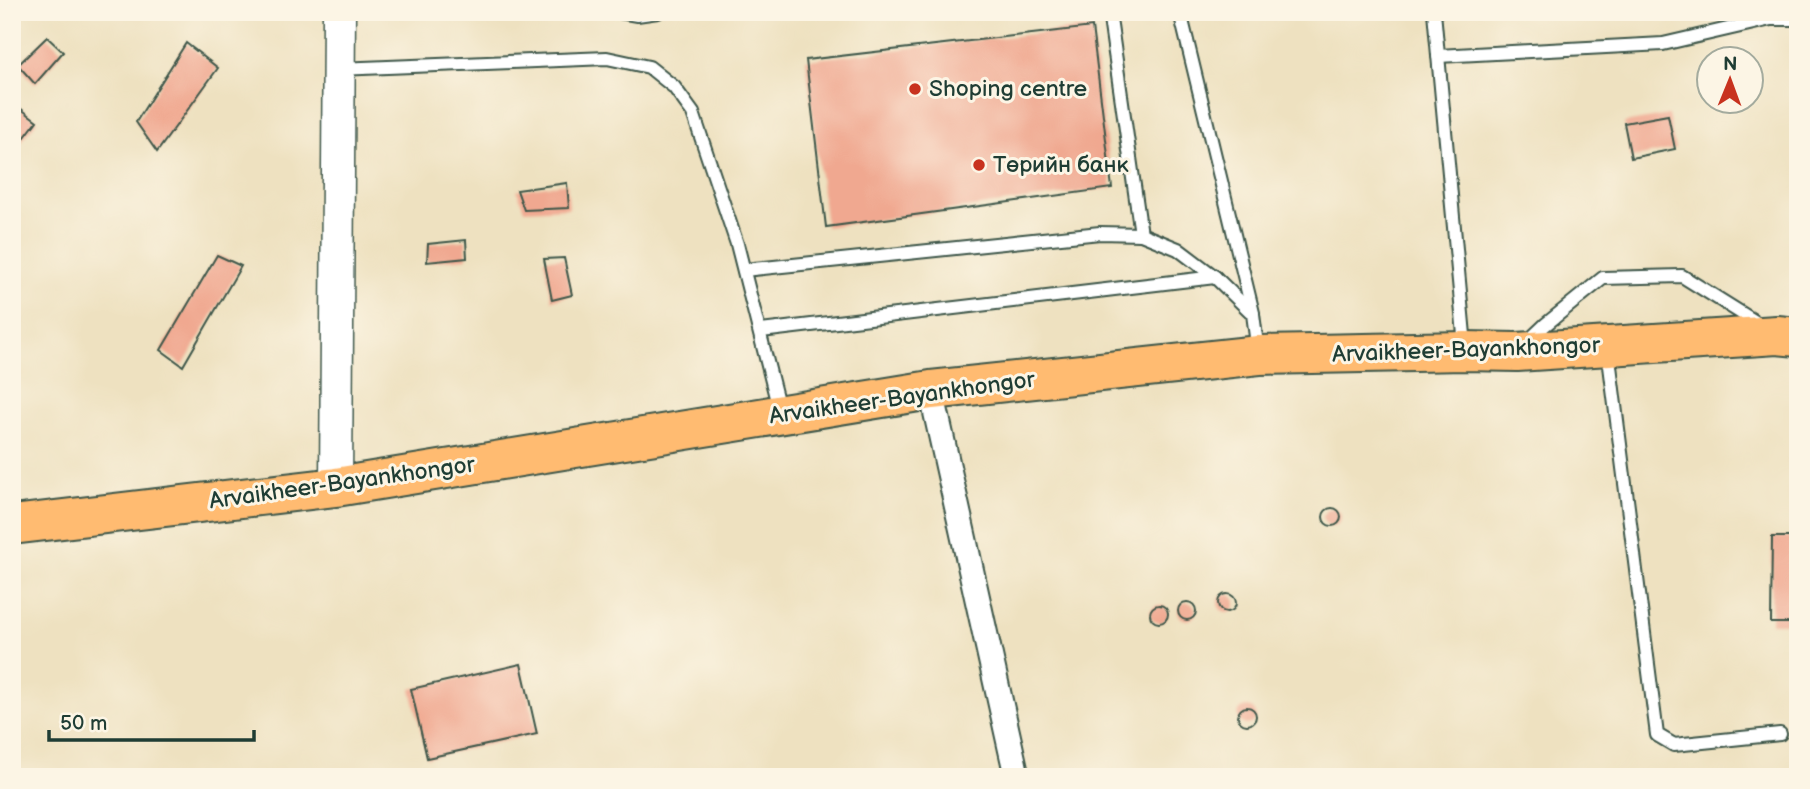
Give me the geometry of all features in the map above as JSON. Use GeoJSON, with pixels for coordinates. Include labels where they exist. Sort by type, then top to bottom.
{"type":"FeatureCollection","features":[{"type":"Feature","properties":{"kind":"highway","name":"Arvaikheer-Bayankhongor"},"geometry":{"type":"LineString","coordinates":[[12,525],[336,487],[931,390],[1259,355],[1517,352],[1787,336]]}},
{"type":"Feature","properties":{"kind":"street"},"geometry":{"type":"LineString","coordinates":[[336,487],[339,12]]}},
{"type":"Feature","properties":{"kind":"street"},"geometry":{"type":"LineString","coordinates":[[931,390],[1017,777]]}},
{"type":"Feature","properties":{"kind":"lane"},"geometry":{"type":"LineString","coordinates":[[620,12],[637,15],[658,12]]}},
{"type":"Feature","properties":{"kind":"lane"},"geometry":{"type":"LineString","coordinates":[[1109,12],[1141,234]]}},
{"type":"Feature","properties":{"kind":"lane"},"geometry":{"type":"LineString","coordinates":[[1180,12],[1253,314],[1259,355]]}},
{"type":"Feature","properties":{"kind":"lane"},"geometry":{"type":"LineString","coordinates":[[1434,12],[1465,351]]}},
{"type":"Feature","properties":{"kind":"lane"},"geometry":{"type":"LineString","coordinates":[[1438,56],[1663,44],[1771,19],[1798,19]]}},
{"type":"Feature","properties":{"kind":"lane"},"geometry":{"type":"LineString","coordinates":[[337,69],[607,58],[649,68],[674,88],[693,113],[744,270],[780,415]]}},
{"type":"Feature","properties":{"kind":"lane"},"geometry":{"type":"LineString","coordinates":[[744,270],[1100,233],[1141,234],[1178,249],[1215,277],[1253,314]]}},
{"type":"Feature","properties":{"kind":"lane"},"geometry":{"type":"LineString","coordinates":[[1517,352],[1545,325],[1603,278],[1682,276],[1787,336]]}},
{"type":"Feature","properties":{"kind":"lane"},"geometry":{"type":"LineString","coordinates":[[761,331],[1215,277]]}},
{"type":"Feature","properties":{"kind":"lane"},"geometry":{"type":"LineString","coordinates":[[1608,346],[1657,735],[1674,745],[1780,734]]}},
{"type":"Feature","properties":{"kind":"building"},"geometry":{"type":"Polygon","coordinates":[[[1092,27],[1112,188],[826,227],[806,60],[1092,27]]]}},
{"type":"Feature","properties":{"kind":"building"},"geometry":{"type":"Polygon","coordinates":[[[47,37],[63,52],[35,84],[18,65],[47,37]]]}},
{"type":"Feature","properties":{"kind":"building"},"geometry":{"type":"Polygon","coordinates":[[[186,43],[218,68],[157,152],[136,122],[186,43]]]}},
{"type":"Feature","properties":{"kind":"building"},"geometry":{"type":"Polygon","coordinates":[[[12,102],[37,121],[12,154],[12,102]]]}},
{"type":"Feature","properties":{"kind":"building"},"geometry":{"type":"Polygon","coordinates":[[[1668,115],[1675,149],[1631,158],[1624,123],[1668,115]]]}},
{"type":"Feature","properties":{"kind":"building"},"geometry":{"type":"Polygon","coordinates":[[[567,183],[569,208],[524,210],[517,190],[567,183]]]}},
{"type":"Feature","properties":{"kind":"building"},"geometry":{"type":"Polygon","coordinates":[[[466,240],[467,258],[427,262],[428,244],[466,240]]]}},
{"type":"Feature","properties":{"kind":"building"},"geometry":{"type":"Polygon","coordinates":[[[217,255],[241,266],[183,366],[161,350],[217,255]]]}},
{"type":"Feature","properties":{"kind":"building"},"geometry":{"type":"Polygon","coordinates":[[[564,258],[572,295],[552,300],[544,259],[564,258]]]}},
{"type":"Feature","properties":{"kind":"building"},"geometry":{"type":"Polygon","coordinates":[[[1328,508],[1336,508],[1341,517],[1339,524],[1328,526],[1323,521],[1323,513],[1328,508]]]}},
{"type":"Feature","properties":{"kind":"building"},"geometry":{"type":"Polygon","coordinates":[[[1772,537],[1798,537],[1798,623],[1771,623],[1772,537]]]}},
{"type":"Feature","properties":{"kind":"building"},"geometry":{"type":"Polygon","coordinates":[[[1223,594],[1231,594],[1236,603],[1234,610],[1223,612],[1218,607],[1218,599],[1223,594]]]}},
{"type":"Feature","properties":{"kind":"building"},"geometry":{"type":"Polygon","coordinates":[[[1183,602],[1191,602],[1196,611],[1194,618],[1183,620],[1178,615],[1178,607],[1183,602]]]}},
{"type":"Feature","properties":{"kind":"building"},"geometry":{"type":"Polygon","coordinates":[[[1155,605],[1163,605],[1168,614],[1166,621],[1155,623],[1150,618],[1150,610],[1155,605]]]}},
{"type":"Feature","properties":{"kind":"building"},"geometry":{"type":"Polygon","coordinates":[[[521,664],[537,734],[427,758],[411,689],[521,664]]]}},
{"type":"Feature","properties":{"kind":"building"},"geometry":{"type":"Polygon","coordinates":[[[1243,707],[1251,707],[1256,716],[1254,723],[1243,725],[1238,720],[1238,712],[1243,707]]]}},
{"type":"Feature","properties":{"kind":"place","name":"Shoping centre"},"geometry":{"type":"Point","coordinates":[915,89]}},
{"type":"Feature","properties":{"kind":"place","name":"Төрийн банк"},"geometry":{"type":"Point","coordinates":[979,165]}}]}
